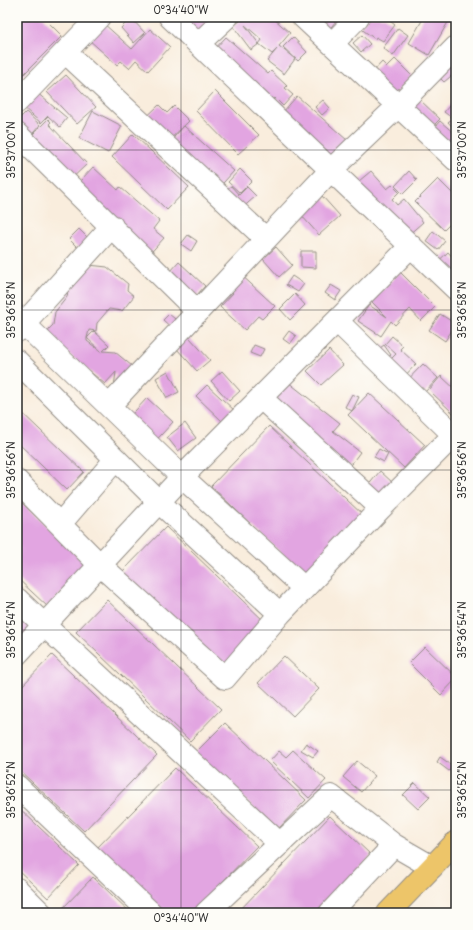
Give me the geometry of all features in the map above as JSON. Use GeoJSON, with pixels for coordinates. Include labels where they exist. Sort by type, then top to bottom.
{"type":"FeatureCollection","features":[{"type":"Feature","properties":{"kind":"main road"},"geometry":{"type":"LineString","coordinates":[[388,913],[456,842]]}},
{"type":"Feature","properties":{"kind":"street"},"geometry":{"type":"LineString","coordinates":[[17,102],[99,17]]}},
{"type":"Feature","properties":{"kind":"street"},"geometry":{"type":"LineString","coordinates":[[170,17],[456,289]]}},
{"type":"Feature","properties":{"kind":"street"},"geometry":{"type":"LineString","coordinates":[[198,44],[227,17]]}},
{"type":"Feature","properties":{"kind":"street"},"geometry":{"type":"LineString","coordinates":[[303,17],[456,160]]}},
{"type":"Feature","properties":{"kind":"street"},"geometry":{"type":"LineString","coordinates":[[332,44],[358,17]]}},
{"type":"Feature","properties":{"kind":"street"},"geometry":{"type":"LineString","coordinates":[[109,406],[331,170],[398,106],[456,47]]}},
{"type":"Feature","properties":{"kind":"street"},"geometry":{"type":"LineString","coordinates":[[65,52],[266,239]]}},
{"type":"Feature","properties":{"kind":"street"},"geometry":{"type":"LineString","coordinates":[[17,134],[198,312]]}},
{"type":"Feature","properties":{"kind":"street"},"geometry":{"type":"LineString","coordinates":[[112,226],[19,324],[109,406],[182,477],[304,588]]}},
{"type":"Feature","properties":{"kind":"street"},"geometry":{"type":"LineString","coordinates":[[17,654],[182,477],[411,246]]}},
{"type":"Feature","properties":{"kind":"street"},"geometry":{"type":"LineString","coordinates":[[17,481],[100,565],[225,678],[304,588],[455,434],[337,321]]}},
{"type":"Feature","properties":{"kind":"street"},"geometry":{"type":"LineString","coordinates":[[17,361],[159,502],[280,614]]}},
{"type":"Feature","properties":{"kind":"street"},"geometry":{"type":"LineString","coordinates":[[261,398],[381,508]]}},
{"type":"Feature","properties":{"kind":"street"},"geometry":{"type":"LineString","coordinates":[[60,524],[116,459]]}},
{"type":"Feature","properties":{"kind":"street"},"geometry":{"type":"LineString","coordinates":[[17,598],[44,626],[280,844]]}},
{"type":"Feature","properties":{"kind":"street"},"geometry":{"type":"LineString","coordinates":[[17,786],[151,913]]}},
{"type":"Feature","properties":{"kind":"street"},"geometry":{"type":"LineString","coordinates":[[206,913],[331,796],[394,845],[432,867]]}},
{"type":"Feature","properties":{"kind":"street"},"geometry":{"type":"LineString","coordinates":[[330,913],[394,845]]}},
{"type":"Feature","properties":{"kind":"street"},"geometry":{"type":"LineString","coordinates":[[17,889],[41,913]]}},
{"type":"Feature","properties":{"kind":"building"},"geometry":{"type":"Polygon","coordinates":[[[26,17],[43,17],[62,36],[18,80],[17,39],[19,37],[17,35],[17,26],[26,17]]]}},
{"type":"Feature","properties":{"kind":"building"},"geometry":{"type":"Polygon","coordinates":[[[179,17],[219,17],[200,41],[179,17]]]}},
{"type":"Feature","properties":{"kind":"building"},"geometry":{"type":"Polygon","coordinates":[[[241,17],[272,17],[290,33],[279,46],[295,59],[284,74],[267,61],[277,49],[272,54],[259,44],[251,50],[233,26],[240,21],[238,20],[241,17]],[[245,25],[259,44],[262,40],[245,25]]]}},
{"type":"Feature","properties":{"kind":"building"},"geometry":{"type":"Polygon","coordinates":[[[302,17],[339,17],[325,35],[302,17]]]}},
{"type":"Feature","properties":{"kind":"building"},"geometry":{"type":"Polygon","coordinates":[[[368,17],[385,17],[395,25],[383,41],[376,37],[375,39],[360,28],[368,17]]]}},
{"type":"Feature","properties":{"kind":"building"},"geometry":{"type":"Polygon","coordinates":[[[424,17],[451,17],[429,55],[409,43],[424,17]]]}},
{"type":"Feature","properties":{"kind":"building"},"geometry":{"type":"Polygon","coordinates":[[[131,18],[145,33],[134,43],[121,28],[131,18]]]}},
{"type":"Feature","properties":{"kind":"building"},"geometry":{"type":"Polygon","coordinates":[[[103,23],[132,49],[150,29],[170,47],[148,71],[136,60],[129,68],[121,61],[117,65],[88,39],[103,23]]]}},
{"type":"Feature","properties":{"kind":"building"},"geometry":{"type":"Polygon","coordinates":[[[398,28],[408,35],[393,56],[383,48],[398,28]]]}},
{"type":"Feature","properties":{"kind":"building"},"geometry":{"type":"Polygon","coordinates":[[[362,35],[370,44],[361,52],[353,43],[362,35]]]}},
{"type":"Feature","properties":{"kind":"building"},"geometry":{"type":"Polygon","coordinates":[[[226,37],[268,74],[271,71],[287,86],[285,88],[293,95],[283,106],[275,98],[268,106],[211,53],[226,37]]]}},
{"type":"Feature","properties":{"kind":"building"},"geometry":{"type":"Polygon","coordinates":[[[293,37],[307,52],[298,61],[283,47],[293,37]]]}},
{"type":"Feature","properties":{"kind":"building"},"geometry":{"type":"Polygon","coordinates":[[[395,59],[412,76],[393,96],[370,75],[382,62],[387,67],[395,59]]]}},
{"type":"Feature","properties":{"kind":"building"},"geometry":{"type":"Polygon","coordinates":[[[450,61],[456,68],[456,72],[444,82],[436,74],[450,61]]]}},
{"type":"Feature","properties":{"kind":"building"},"geometry":{"type":"Polygon","coordinates":[[[66,75],[96,107],[77,124],[47,92],[66,75]]]}},
{"type":"Feature","properties":{"kind":"building"},"geometry":{"type":"Polygon","coordinates":[[[456,76],[456,87],[451,81],[456,76]]]}},
{"type":"Feature","properties":{"kind":"building"},"geometry":{"type":"Polygon","coordinates":[[[215,91],[259,135],[238,154],[196,111],[215,91]]]}},
{"type":"Feature","properties":{"kind":"building"},"geometry":{"type":"Polygon","coordinates":[[[36,92],[67,118],[60,127],[48,116],[41,123],[23,107],[36,92]]]}},
{"type":"Feature","properties":{"kind":"building"},"geometry":{"type":"Polygon","coordinates":[[[297,96],[356,148],[335,173],[275,121],[297,96]]]}},
{"type":"Feature","properties":{"kind":"building"},"geometry":{"type":"Polygon","coordinates":[[[456,98],[456,114],[452,118],[444,112],[456,98]]]}},
{"type":"Feature","properties":{"kind":"building"},"geometry":{"type":"Polygon","coordinates":[[[419,99],[440,119],[433,126],[412,106],[419,99]]]}},
{"type":"Feature","properties":{"kind":"building"},"geometry":{"type":"Polygon","coordinates":[[[323,100],[330,108],[322,115],[315,107],[323,100]]]}},
{"type":"Feature","properties":{"kind":"building"},"geometry":{"type":"Polygon","coordinates":[[[159,105],[167,113],[174,106],[189,121],[161,148],[138,125],[159,105]]]}},
{"type":"Feature","properties":{"kind":"building"},"geometry":{"type":"Polygon","coordinates":[[[93,111],[122,126],[108,153],[79,138],[93,111]]]}},
{"type":"Feature","properties":{"kind":"building"},"geometry":{"type":"Polygon","coordinates":[[[26,112],[40,125],[28,139],[48,119],[51,122],[49,124],[87,164],[66,184],[17,135],[17,121],[26,112]]]}},
{"type":"Feature","properties":{"kind":"building"},"geometry":{"type":"Polygon","coordinates":[[[456,116],[456,131],[448,122],[456,116]]]}},
{"type":"Feature","properties":{"kind":"building"},"geometry":{"type":"Polygon","coordinates":[[[440,121],[456,135],[456,152],[424,139],[440,121]]]}},
{"type":"Feature","properties":{"kind":"building"},"geometry":{"type":"Polygon","coordinates":[[[184,126],[234,171],[214,193],[164,148],[184,126]]]}},
{"type":"Feature","properties":{"kind":"building"},"geometry":{"type":"Polygon","coordinates":[[[133,134],[189,187],[167,210],[112,157],[133,134]]]}},
{"type":"Feature","properties":{"kind":"building"},"geometry":{"type":"Polygon","coordinates":[[[93,167],[118,190],[120,187],[159,221],[153,229],[164,238],[146,258],[70,192],[93,167]]]}},
{"type":"Feature","properties":{"kind":"building"},"geometry":{"type":"Polygon","coordinates":[[[240,169],[252,181],[240,193],[228,182],[240,169]]]}},
{"type":"Feature","properties":{"kind":"building"},"geometry":{"type":"Polygon","coordinates":[[[371,171],[387,189],[392,185],[399,192],[392,199],[397,205],[404,199],[423,222],[399,243],[353,186],[371,171]]]}},
{"type":"Feature","properties":{"kind":"building"},"geometry":{"type":"Polygon","coordinates":[[[409,171],[417,180],[403,194],[395,186],[409,171]]]}},
{"type":"Feature","properties":{"kind":"building"},"geometry":{"type":"Polygon","coordinates":[[[438,179],[456,197],[456,222],[454,220],[444,230],[415,202],[438,179]]]}},
{"type":"Feature","properties":{"kind":"building"},"geometry":{"type":"Polygon","coordinates":[[[231,186],[239,195],[247,187],[256,196],[240,210],[223,192],[231,186]]]}},
{"type":"Feature","properties":{"kind":"building"},"geometry":{"type":"Polygon","coordinates":[[[322,196],[340,216],[319,235],[301,215],[322,196]]]}},
{"type":"Feature","properties":{"kind":"building"},"geometry":{"type":"Polygon","coordinates":[[[79,229],[90,240],[80,250],[69,239],[79,229]]]}},
{"type":"Feature","properties":{"kind":"building"},"geometry":{"type":"Polygon","coordinates":[[[433,231],[445,241],[438,250],[426,241],[433,231]]]}},
{"type":"Feature","properties":{"kind":"building"},"geometry":{"type":"Polygon","coordinates":[[[188,235],[197,241],[191,251],[181,244],[188,235]]]}},
{"type":"Feature","properties":{"kind":"building"},"geometry":{"type":"Polygon","coordinates":[[[276,247],[292,265],[279,277],[263,259],[276,247]]]}},
{"type":"Feature","properties":{"kind":"building"},"geometry":{"type":"Polygon","coordinates":[[[301,251],[316,251],[316,268],[301,267],[301,251]]]}},
{"type":"Feature","properties":{"kind":"building"},"geometry":{"type":"Polygon","coordinates":[[[448,252],[456,261],[456,284],[431,268],[448,252]]]}},
{"type":"Feature","properties":{"kind":"building"},"geometry":{"type":"Polygon","coordinates":[[[179,262],[205,286],[196,296],[170,272],[179,262]]]}},
{"type":"Feature","properties":{"kind":"building"},"geometry":{"type":"Polygon","coordinates":[[[89,265],[107,267],[128,284],[127,290],[134,296],[122,311],[109,309],[97,323],[96,331],[89,330],[87,338],[94,331],[109,345],[103,351],[115,352],[132,366],[114,387],[116,372],[105,384],[48,337],[49,329],[53,325],[55,312],[67,297],[68,291],[89,265]],[[87,338],[87,341],[102,352],[87,338]]]}},
{"type":"Feature","properties":{"kind":"building"},"geometry":{"type":"Polygon","coordinates":[[[400,272],[435,307],[421,321],[410,309],[395,325],[391,321],[381,336],[358,321],[369,305],[387,317],[371,301],[400,272]]]}},
{"type":"Feature","properties":{"kind":"building"},"geometry":{"type":"Polygon","coordinates":[[[239,273],[275,306],[262,319],[258,316],[245,330],[220,307],[233,293],[227,287],[239,273]]]}},
{"type":"Feature","properties":{"kind":"building"},"geometry":{"type":"Polygon","coordinates":[[[292,276],[304,284],[298,292],[286,285],[292,276]]]}},
{"type":"Feature","properties":{"kind":"building"},"geometry":{"type":"Polygon","coordinates":[[[331,285],[341,291],[335,300],[325,293],[331,285]]]}},
{"type":"Feature","properties":{"kind":"building"},"geometry":{"type":"Polygon","coordinates":[[[295,294],[305,305],[290,320],[280,309],[295,294]]]}},
{"type":"Feature","properties":{"kind":"building"},"geometry":{"type":"Polygon","coordinates":[[[169,314],[180,323],[174,330],[163,320],[169,314]]]}},
{"type":"Feature","properties":{"kind":"building"},"geometry":{"type":"Polygon","coordinates":[[[440,314],[456,324],[445,341],[429,330],[440,314]]]}},
{"type":"Feature","properties":{"kind":"building"},"geometry":{"type":"Polygon","coordinates":[[[289,331],[296,336],[290,344],[283,339],[289,331]]]}},
{"type":"Feature","properties":{"kind":"building"},"geometry":{"type":"Polygon","coordinates":[[[392,336],[403,346],[400,349],[416,364],[401,380],[385,365],[396,354],[385,344],[392,336]]]}},
{"type":"Feature","properties":{"kind":"building"},"geometry":{"type":"Polygon","coordinates":[[[189,337],[210,360],[197,371],[176,348],[189,337]]]}},
{"type":"Feature","properties":{"kind":"building"},"geometry":{"type":"Polygon","coordinates":[[[254,345],[264,349],[260,357],[250,353],[254,345]]]}},
{"type":"Feature","properties":{"kind":"building"},"geometry":{"type":"Polygon","coordinates":[[[384,345],[391,355],[383,361],[376,351],[384,345]]]}},
{"type":"Feature","properties":{"kind":"building"},"geometry":{"type":"Polygon","coordinates":[[[329,350],[343,365],[321,385],[307,371],[329,350]]]}},
{"type":"Feature","properties":{"kind":"building"},"geometry":{"type":"Polygon","coordinates":[[[456,353],[456,362],[452,358],[456,353]]]}},
{"type":"Feature","properties":{"kind":"building"},"geometry":{"type":"Polygon","coordinates":[[[423,364],[438,378],[425,392],[396,392],[423,364]]]}},
{"type":"Feature","properties":{"kind":"building"},"geometry":{"type":"Polygon","coordinates":[[[168,371],[179,392],[167,398],[156,378],[168,371]]]}},
{"type":"Feature","properties":{"kind":"building"},"geometry":{"type":"Polygon","coordinates":[[[222,371],[240,391],[229,401],[211,381],[222,371]]]}},
{"type":"Feature","properties":{"kind":"building"},"geometry":{"type":"Polygon","coordinates":[[[441,376],[456,390],[456,412],[454,414],[429,390],[441,376]]]}},
{"type":"Feature","properties":{"kind":"building"},"geometry":{"type":"Polygon","coordinates":[[[288,382],[340,423],[333,431],[360,452],[349,467],[263,413],[288,382]]]}},
{"type":"Feature","properties":{"kind":"building"},"geometry":{"type":"Polygon","coordinates":[[[207,385],[235,411],[223,422],[196,396],[207,385]]]}},
{"type":"Feature","properties":{"kind":"building"},"geometry":{"type":"Polygon","coordinates":[[[369,393],[425,445],[404,468],[348,415],[369,393]]]}},
{"type":"Feature","properties":{"kind":"building"},"geometry":{"type":"Polygon","coordinates":[[[352,394],[359,397],[352,411],[345,407],[352,394]]]}},
{"type":"Feature","properties":{"kind":"building"},"geometry":{"type":"Polygon","coordinates":[[[147,398],[173,422],[150,447],[124,423],[147,398]]]}},
{"type":"Feature","properties":{"kind":"building"},"geometry":{"type":"Polygon","coordinates":[[[17,408],[84,472],[67,490],[17,442],[17,408]]]}},
{"type":"Feature","properties":{"kind":"building"},"geometry":{"type":"Polygon","coordinates":[[[185,423],[196,438],[178,451],[167,437],[185,423]]]}},
{"type":"Feature","properties":{"kind":"building"},"geometry":{"type":"Polygon","coordinates":[[[269,426],[365,517],[307,578],[211,486],[269,426]]]}},
{"type":"Feature","properties":{"kind":"building"},"geometry":{"type":"Polygon","coordinates":[[[379,449],[388,454],[384,462],[374,457],[379,449]]]}},
{"type":"Feature","properties":{"kind":"building"},"geometry":{"type":"Polygon","coordinates":[[[380,471],[393,483],[375,504],[362,493],[380,471]]]}},
{"type":"Feature","properties":{"kind":"building"},"geometry":{"type":"Polygon","coordinates":[[[17,498],[88,566],[48,607],[17,578],[17,498]]]}},
{"type":"Feature","properties":{"kind":"building"},"geometry":{"type":"Polygon","coordinates":[[[166,527],[266,623],[221,669],[121,573],[166,527]]]}},
{"type":"Feature","properties":{"kind":"building"},"geometry":{"type":"Polygon","coordinates":[[[107,600],[221,709],[190,741],[76,632],[107,600]]]}},
{"type":"Feature","properties":{"kind":"building"},"geometry":{"type":"Polygon","coordinates":[[[17,613],[34,630],[17,648],[17,613]]]}},
{"type":"Feature","properties":{"kind":"building"},"geometry":{"type":"Polygon","coordinates":[[[425,647],[456,677],[456,679],[441,695],[409,663],[425,647]]]}},
{"type":"Feature","properties":{"kind":"building"},"geometry":{"type":"Polygon","coordinates":[[[52,655],[157,755],[84,831],[17,768],[17,691],[52,655]]]}},
{"type":"Feature","properties":{"kind":"building"},"geometry":{"type":"Polygon","coordinates":[[[284,656],[319,689],[293,716],[258,683],[284,656]]]}},
{"type":"Feature","properties":{"kind":"building"},"geometry":{"type":"Polygon","coordinates":[[[225,723],[306,800],[277,830],[195,753],[225,723]]]}},
{"type":"Feature","properties":{"kind":"building"},"geometry":{"type":"Polygon","coordinates":[[[306,743],[318,751],[313,757],[301,750],[306,743]]]}},
{"type":"Feature","properties":{"kind":"building"},"geometry":{"type":"Polygon","coordinates":[[[293,750],[326,780],[309,798],[270,761],[279,751],[286,757],[293,750]]]}},
{"type":"Feature","properties":{"kind":"building"},"geometry":{"type":"Polygon","coordinates":[[[440,757],[453,766],[449,771],[437,762],[440,757]]]}},
{"type":"Feature","properties":{"kind":"building"},"geometry":{"type":"Polygon","coordinates":[[[357,761],[375,776],[361,792],[343,777],[357,761]]]}},
{"type":"Feature","properties":{"kind":"building"},"geometry":{"type":"Polygon","coordinates":[[[175,768],[257,846],[192,913],[160,913],[95,850],[175,768]]]}},
{"type":"Feature","properties":{"kind":"building"},"geometry":{"type":"Polygon","coordinates":[[[415,783],[430,797],[418,809],[403,795],[415,783]]]}},
{"type":"Feature","properties":{"kind":"building"},"geometry":{"type":"Polygon","coordinates":[[[17,806],[79,865],[48,898],[17,869],[17,806]]]}},
{"type":"Feature","properties":{"kind":"building"},"geometry":{"type":"Polygon","coordinates":[[[330,816],[371,855],[315,913],[237,913],[330,816]]]}},
{"type":"Feature","properties":{"kind":"building"},"geometry":{"type":"Polygon","coordinates":[[[93,877],[131,913],[65,913],[61,910],[93,877]]]}}]}
